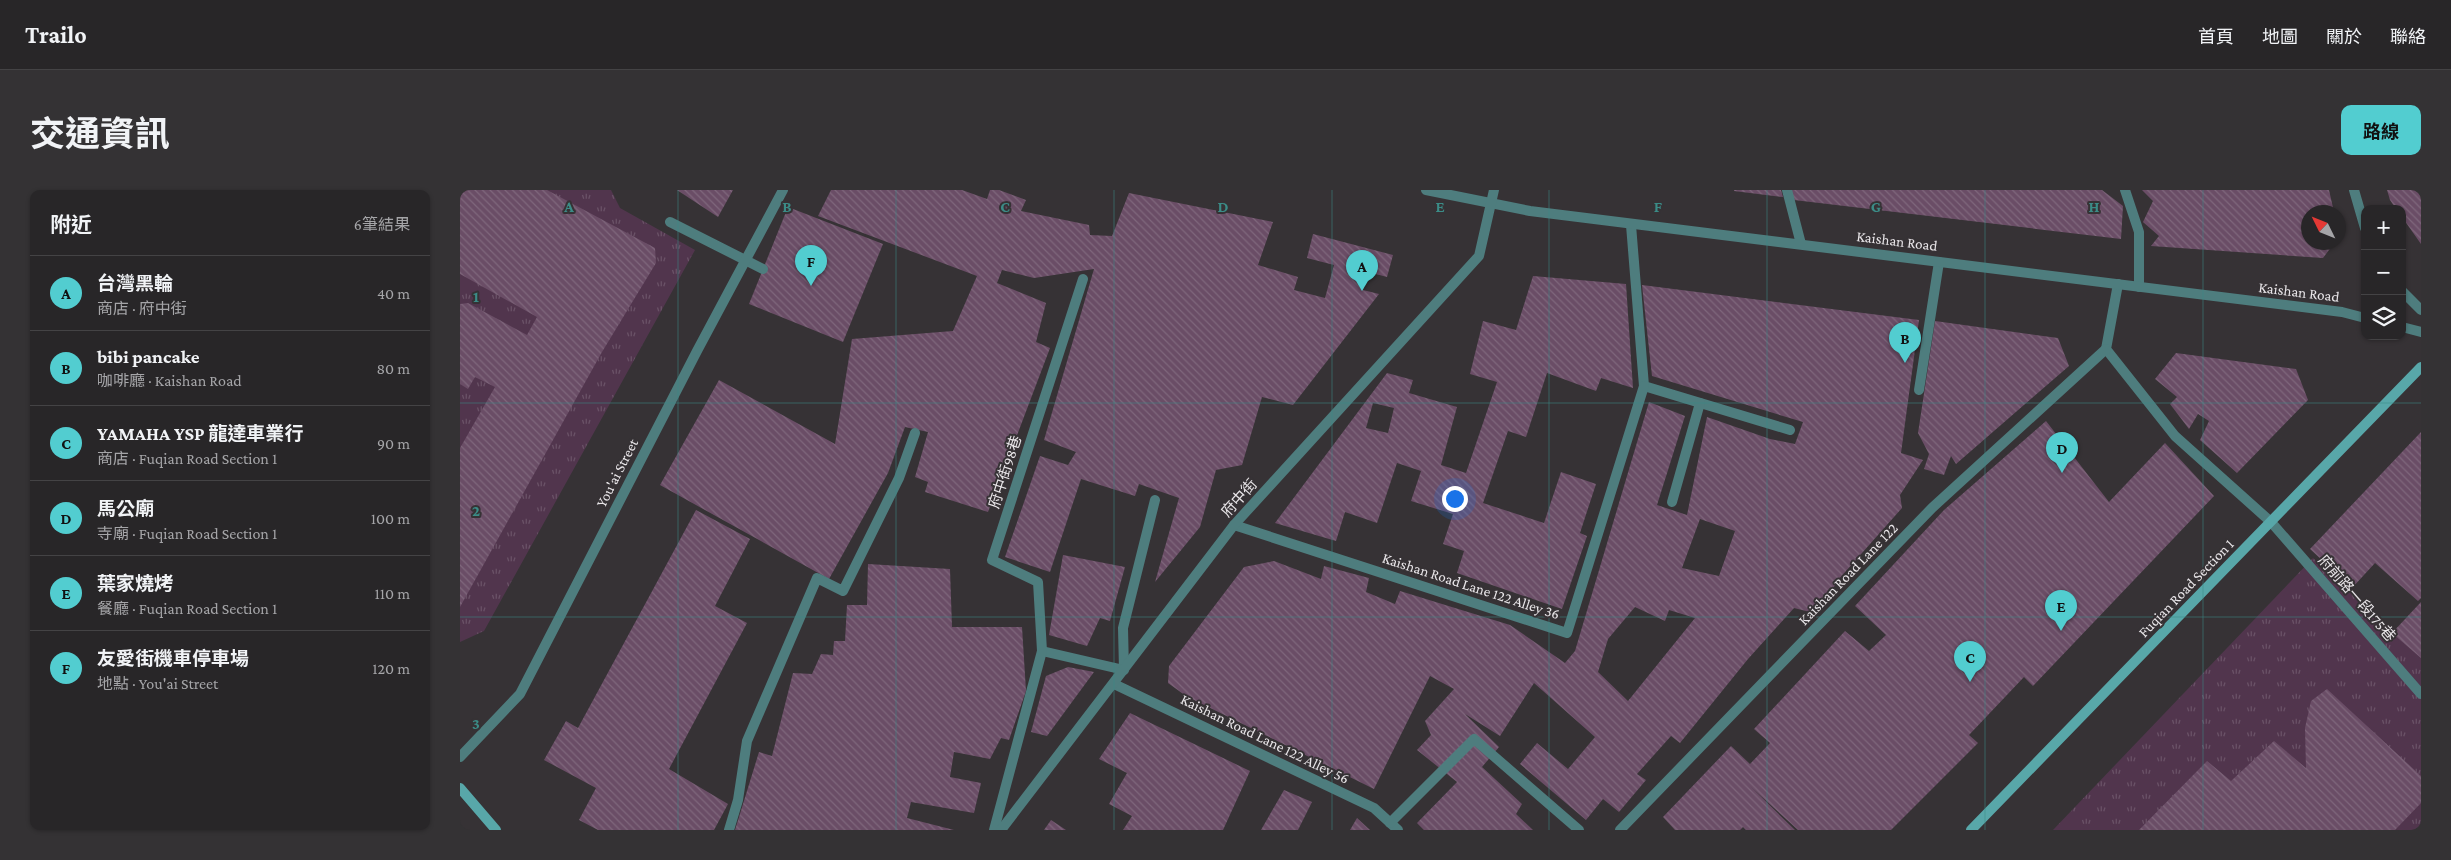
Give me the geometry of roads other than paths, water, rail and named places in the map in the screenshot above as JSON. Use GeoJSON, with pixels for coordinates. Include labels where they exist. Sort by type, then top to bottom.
{"type":"FeatureCollection","features":[{"type":"Feature","properties":{"kind":"main road","name":"Fuqian Road Section 1"},"geometry":{"type":"LineString","coordinates":[[1971,830],[2421,367]]}},
{"type":"Feature","properties":{"kind":"main road"},"geometry":{"type":"LineString","coordinates":[[460,788],[496,830]]}},
{"type":"Feature","properties":{"kind":"street","name":"You'ai Street"},"geometry":{"type":"LineString","coordinates":[[460,756],[520,694],[692,360],[783,190]]}},
{"type":"Feature","properties":{"kind":"street","name":"Kaishan Road"},"geometry":{"type":"LineString","coordinates":[[1426,190],[1530,212],[2342,312],[2361,317]]}},
{"type":"Feature","properties":{"kind":"street","name":"府中街"},"geometry":{"type":"LineString","coordinates":[[1001,830],[1234,525],[1479,256],[1494,190]]}},
{"type":"Feature","properties":{"kind":"street"},"geometry":{"type":"LineString","coordinates":[[1786,190],[1801,244]]}},
{"type":"Feature","properties":{"kind":"street"},"geometry":{"type":"LineString","coordinates":[[2124,190],[2139,232],[2139,287]]}},
{"type":"Feature","properties":{"kind":"street"},"geometry":{"type":"LineString","coordinates":[[2354,190],[2361,214]]}},
{"type":"Feature","properties":{"kind":"street"},"geometry":{"type":"LineString","coordinates":[[670,222],[747,259],[763,269]]}},
{"type":"Feature","properties":{"kind":"street","name":"Kaishan Road Lane 122 Alley 36"},"geometry":{"type":"LineString","coordinates":[[1234,525],[1567,633],[1644,386],[1631,225]]}},
{"type":"Feature","properties":{"kind":"street"},"geometry":{"type":"LineString","coordinates":[[1919,390],[1938,262]]}},
{"type":"Feature","properties":{"kind":"street","name":"府中街98巷"},"geometry":{"type":"LineString","coordinates":[[994,830],[1042,651],[1038,582],[992,560],[1083,278]]}},
{"type":"Feature","properties":{"kind":"street"},"geometry":{"type":"LineString","coordinates":[[2118,284],[2106,349],[2176,436],[2271,522]]}},
{"type":"Feature","properties":{"kind":"street"},"geometry":{"type":"LineString","coordinates":[[2406,295],[2421,310]]}},
{"type":"Feature","properties":{"kind":"street"},"geometry":{"type":"LineString","coordinates":[[2406,328],[2421,332]]}},
{"type":"Feature","properties":{"kind":"street","name":"Kaishan Road Lane 122"},"geometry":{"type":"LineString","coordinates":[[1620,830],[1932,508],[2106,349]]}},
{"type":"Feature","properties":{"kind":"street"},"geometry":{"type":"LineString","coordinates":[[1644,386],[1790,430]]}},
{"type":"Feature","properties":{"kind":"street"},"geometry":{"type":"LineString","coordinates":[[1672,502],[1700,403]]}},
{"type":"Feature","properties":{"kind":"street"},"geometry":{"type":"LineString","coordinates":[[728,830],[738,800],[747,742],[817,578],[843,591],[899,478],[915,433]]}},
{"type":"Feature","properties":{"kind":"street"},"geometry":{"type":"LineString","coordinates":[[1042,651],[1124,670],[1123,628],[1155,500]]}},
{"type":"Feature","properties":{"kind":"street","name":"府前路一段175巷"},"geometry":{"type":"LineString","coordinates":[[2271,522],[2421,694]]}},
{"type":"Feature","properties":{"kind":"street","name":"Kaishan Road Lane 122 Alley 56"},"geometry":{"type":"LineString","coordinates":[[1114,684],[1374,808],[1394,827]]}},
{"type":"Feature","properties":{"kind":"street"},"geometry":{"type":"LineString","coordinates":[[1394,827],[1474,739],[1578,830]]}},
{"type":"Feature","properties":{"kind":"place","name":"友愛街機車停車場"},"geometry":{"type":"Point","coordinates":[811,286]}},
{"type":"Feature","properties":{"kind":"place","name":"台灣黑輪"},"geometry":{"type":"Point","coordinates":[1362,291]}},
{"type":"Feature","properties":{"kind":"place","name":"bibi pancake"},"geometry":{"type":"Point","coordinates":[1905,363]}},
{"type":"Feature","properties":{"kind":"place","name":"馬公廟"},"geometry":{"type":"Point","coordinates":[2062,473]}},
{"type":"Feature","properties":{"kind":"place","name":"葉家燒烤"},"geometry":{"type":"Point","coordinates":[2061,631]}},
{"type":"Feature","properties":{"kind":"place","name":"YAMAHA YSP 龍達車業行"},"geometry":{"type":"Point","coordinates":[1970,682]}}]}
